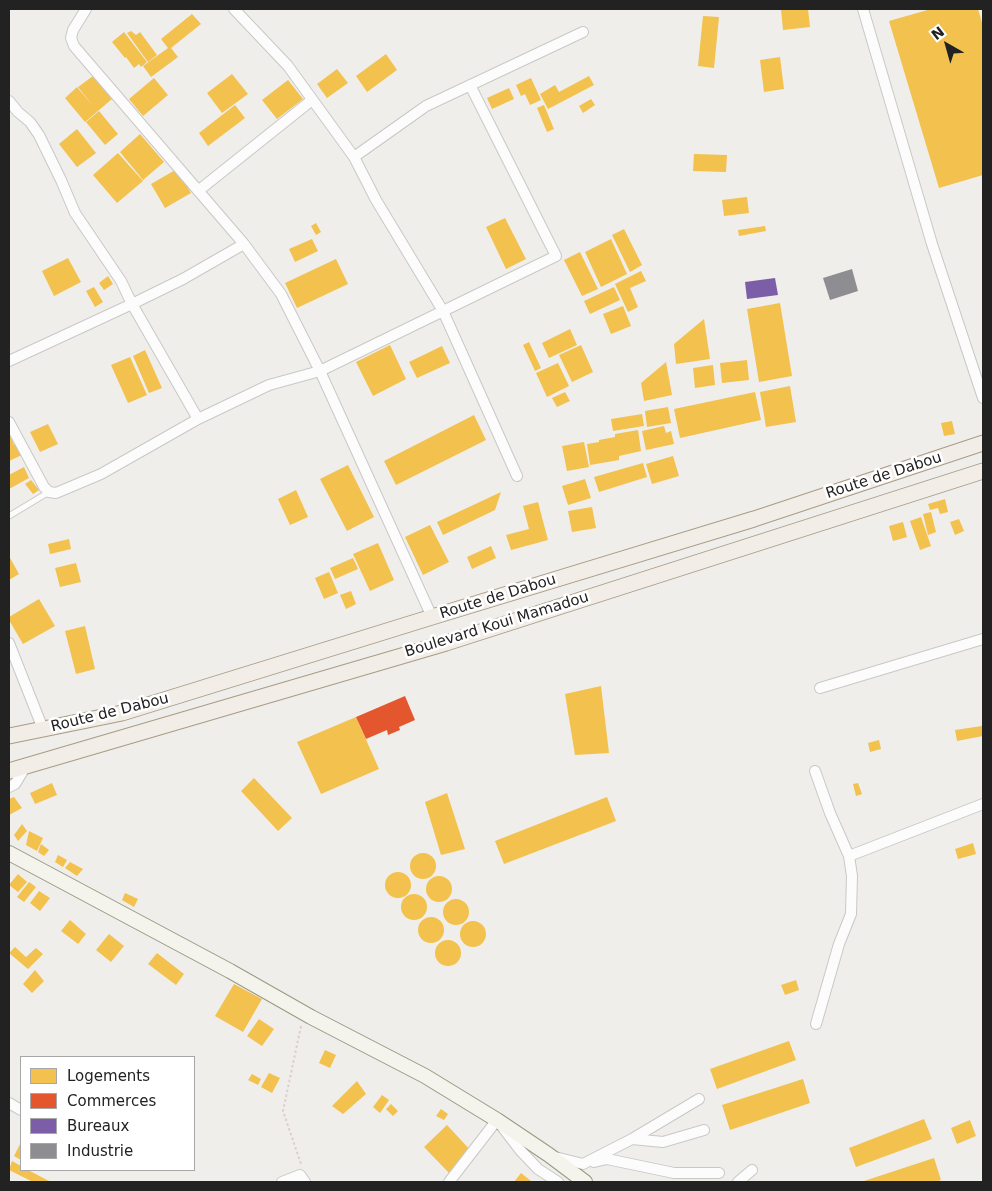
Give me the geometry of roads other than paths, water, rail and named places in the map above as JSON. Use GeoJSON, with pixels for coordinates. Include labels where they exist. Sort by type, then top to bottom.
{"type":"FeatureCollection","features":[{"type":"Feature","properties":{"kind":"main road","name":"Route de Dabou"},"geometry":{"type":"LineString","coordinates":[[9,736],[122,713],[754,519],[983,443]]}},
{"type":"Feature","properties":{"kind":"main road","name":"Boulevard Koui Mamadou"},"geometry":{"type":"LineString","coordinates":[[9,771],[446,643],[983,471]]}},
{"type":"Feature","properties":{"kind":"street"},"geometry":{"type":"LineString","coordinates":[[86,9],[73,30],[71,38],[74,46],[244,244],[281,294],[320,371],[432,617]]}},
{"type":"Feature","properties":{"kind":"street"},"geometry":{"type":"LineString","coordinates":[[234,9],[288,66],[354,157],[376,200],[443,311],[517,476]]}},
{"type":"Feature","properties":{"kind":"street"},"geometry":{"type":"LineString","coordinates":[[863,9],[932,244],[983,398]]}},
{"type":"Feature","properties":{"kind":"street"},"geometry":{"type":"LineString","coordinates":[[354,157],[426,106],[583,32]]}},
{"type":"Feature","properties":{"kind":"street"},"geometry":{"type":"LineString","coordinates":[[9,422],[44,487],[49,492],[56,493],[101,474],[198,419],[269,385],[320,371],[556,256],[470,85]]}},
{"type":"Feature","properties":{"kind":"street"},"geometry":{"type":"LineString","coordinates":[[198,191],[312,100]]}},
{"type":"Feature","properties":{"kind":"street"},"geometry":{"type":"LineString","coordinates":[[9,101],[30,122],[39,135],[75,212],[121,281],[132,304],[198,419]]}},
{"type":"Feature","properties":{"kind":"street"},"geometry":{"type":"LineString","coordinates":[[9,361],[184,279],[244,244]]}},
{"type":"Feature","properties":{"kind":"street"},"geometry":{"type":"LineString","coordinates":[[820,688],[983,639]]}},
{"type":"Feature","properties":{"kind":"street"},"geometry":{"type":"LineString","coordinates":[[9,643],[43,729]]}},
{"type":"Feature","properties":{"kind":"street"},"geometry":{"type":"LineString","coordinates":[[9,786],[15,784],[26,766]]}},
{"type":"Feature","properties":{"kind":"street"},"geometry":{"type":"LineString","coordinates":[[816,771],[830,814],[849,856],[852,876],[851,914],[839,944],[816,1024]]}},
{"type":"Feature","properties":{"kind":"street"},"geometry":{"type":"LineString","coordinates":[[849,856],[983,804]]}},
{"type":"Feature","properties":{"kind":"street"},"geometry":{"type":"LineString","coordinates":[[9,853],[230,971],[304,1013],[425,1076],[497,1120],[585,1182]]}},
{"type":"Feature","properties":{"kind":"street"},"geometry":{"type":"LineString","coordinates":[[583,1164],[632,1139],[699,1099]]}},
{"type":"Feature","properties":{"kind":"street"},"geometry":{"type":"LineString","coordinates":[[9,1103],[20,1109]]}},
{"type":"Feature","properties":{"kind":"street"},"geometry":{"type":"LineString","coordinates":[[449,1182],[497,1120]]}},
{"type":"Feature","properties":{"kind":"street"},"geometry":{"type":"LineString","coordinates":[[497,1120],[520,1150],[538,1169],[558,1182]]}},
{"type":"Feature","properties":{"kind":"street"},"geometry":{"type":"LineString","coordinates":[[632,1139],[663,1142],[704,1130]]}},
{"type":"Feature","properties":{"kind":"street"},"geometry":{"type":"LineString","coordinates":[[549,1155],[583,1164],[607,1159],[674,1174],[720,1173]]}},
{"type":"Feature","properties":{"kind":"street"},"geometry":{"type":"LineString","coordinates":[[738,1182],[752,1170]]}},
{"type":"Feature","properties":{"kind":"street"},"geometry":{"type":"LineString","coordinates":[[282,1182],[300,1175],[304,1182]]}},
{"type":"Feature","properties":{"kind":"lane"},"geometry":{"type":"LineString","coordinates":[[9,516],[49,492]]}}]}
